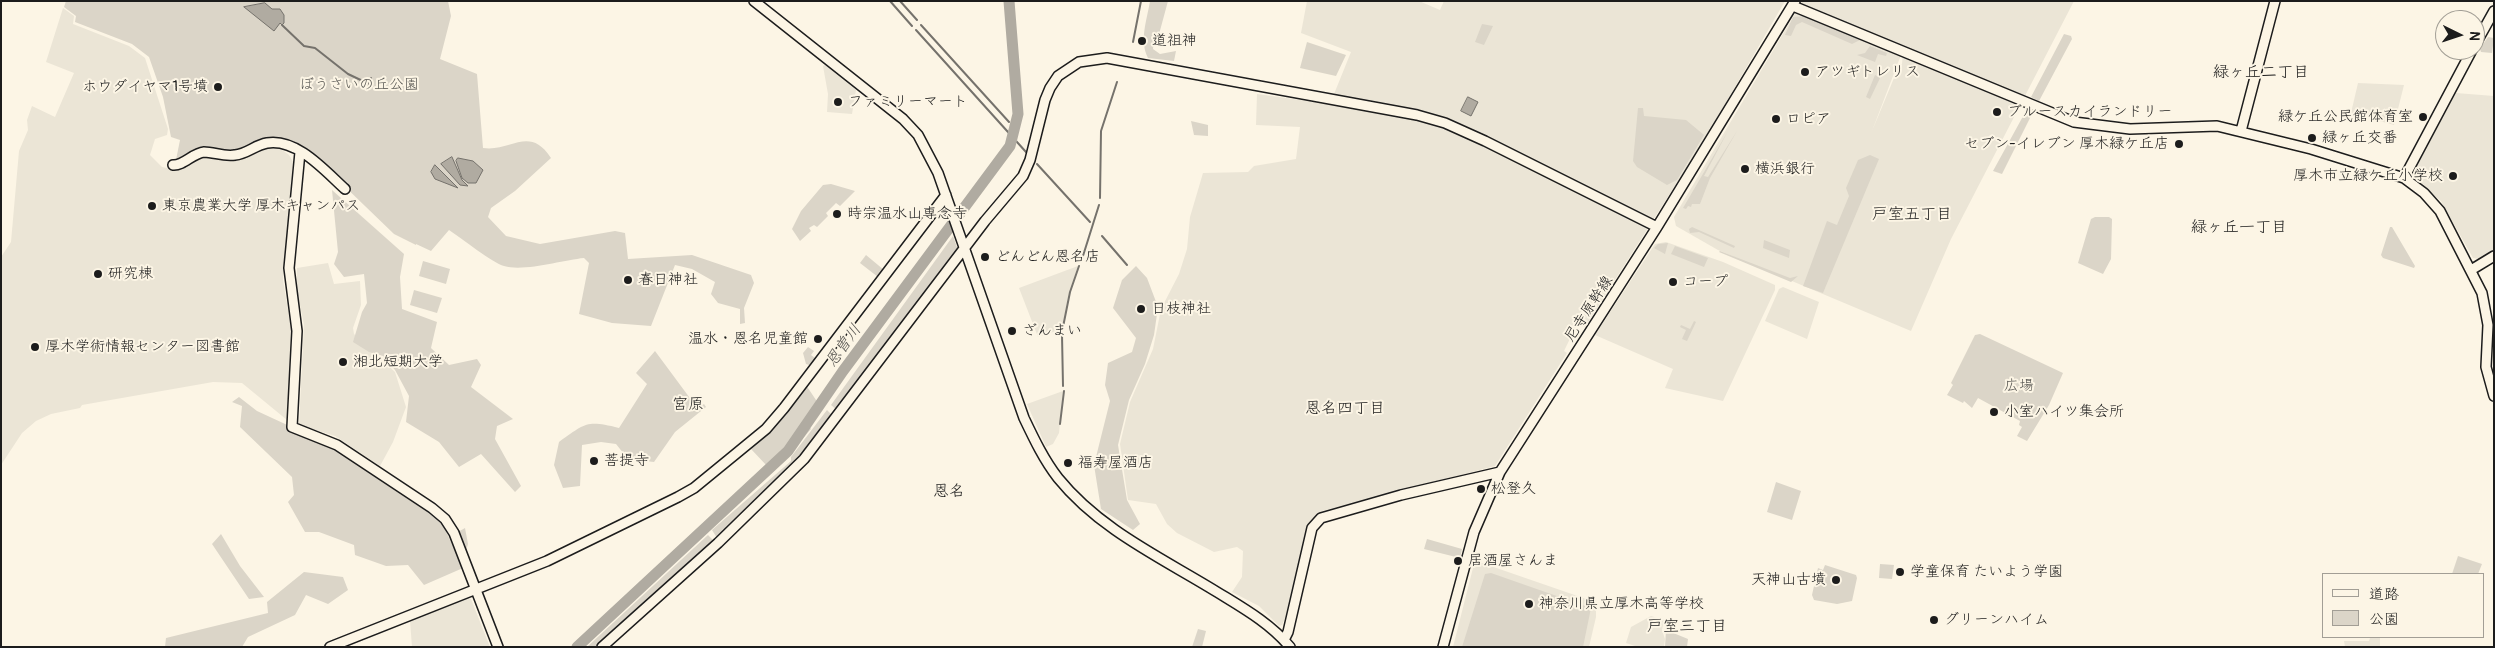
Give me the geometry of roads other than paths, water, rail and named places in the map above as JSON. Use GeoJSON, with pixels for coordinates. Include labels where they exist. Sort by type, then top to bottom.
{"type":"FeatureCollection","features":[{"type":"Feature","properties":{"kind":"street"},"geometry":{"type":"LineString","coordinates":[[754,1],[903,119],[918,135],[927,149],[946,195],[1024,418],[1037,445],[1058,478],[1080,502],[1101,520],[1172,566],[1247,610],[1287,644],[1312,528],[1321,518],[1401,495],[1500,472]]}},
{"type":"Feature","properties":{"kind":"street"},"geometry":{"type":"LineString","coordinates":[[2241,131],[2276,1]]}},
{"type":"Feature","properties":{"kind":"street"},"geometry":{"type":"LineString","coordinates":[[1794,4],[2074,122],[2130,129],[2216,126],[2318,151],[2404,178],[2424,193],[2440,211],[2471,270],[2486,306],[2486,367],[2494,396]]}},
{"type":"Feature","properties":{"kind":"street","name":"尼寺原幹線"},"geometry":{"type":"LineString","coordinates":[[1444,647],[1474,532],[1500,472],[1657,227],[1794,4]]}},
{"type":"Feature","properties":{"kind":"street"},"geometry":{"type":"LineString","coordinates":[[2485,27],[2494,11]]}},
{"type":"Feature","properties":{"kind":"street"},"geometry":{"type":"LineString","coordinates":[[602,647],[712,549],[804,459],[964,249],[1024,176],[1050,88],[1069,68],[1094,59],[1122,61],[1391,109],[1445,123],[1657,227]]}},
{"type":"Feature","properties":{"kind":"street"},"geometry":{"type":"LineString","coordinates":[[2404,178],[2467,60]]}},
{"type":"Feature","properties":{"kind":"street"},"geometry":{"type":"LineString","coordinates":[[173,165],[177,165],[197,154],[205,152],[233,156],[268,143],[288,145],[300,152],[345,189]]}},
{"type":"Feature","properties":{"kind":"street"},"geometry":{"type":"LineString","coordinates":[[300,152],[289,268],[297,331],[292,427],[337,445],[432,508],[445,519],[454,532],[474,589],[498,647]]}},
{"type":"Feature","properties":{"kind":"street"},"geometry":{"type":"LineString","coordinates":[[330,647],[547,560],[694,488],[766,429],[946,195]]}},
{"type":"Feature","properties":{"kind":"street"},"geometry":{"type":"LineString","coordinates":[[2471,270],[2494,256]]}},
{"type":"Feature","properties":{"kind":"waterway"},"geometry":{"type":"LineString","coordinates":[[890,1],[912,26]]}},
{"type":"Feature","properties":{"kind":"waterway"},"geometry":{"type":"LineString","coordinates":[[900,1],[917,20]]}},
{"type":"Feature","properties":{"kind":"waterway","name":"恩曽川"},"geometry":{"type":"LineString","coordinates":[[577,647],[788,451],[843,371],[1010,146],[1018,114],[1009,1]]}},
{"type":"Feature","properties":{"kind":"waterway"},"geometry":{"type":"LineString","coordinates":[[1133,42],[1141,1]]}},
{"type":"Feature","properties":{"kind":"waterway"},"geometry":{"type":"LineString","coordinates":[[282,25],[304,46],[315,48],[348,74],[367,83],[371,78],[369,84]]}},
{"type":"Feature","properties":{"kind":"waterway"},"geometry":{"type":"LineString","coordinates":[[921,25],[1009,122]]}},
{"type":"Feature","properties":{"kind":"waterway"},"geometry":{"type":"LineString","coordinates":[[916,30],[1026,152]]}},
{"type":"Feature","properties":{"kind":"waterway"},"geometry":{"type":"LineString","coordinates":[[1100,198],[1101,131],[1117,82]]}},
{"type":"Feature","properties":{"kind":"waterway","name":"恩曽川"},"geometry":{"type":"LineString","coordinates":[[1012,123],[1016,125]]}},
{"type":"Feature","properties":{"kind":"waterway"},"geometry":{"type":"LineString","coordinates":[[1037,164],[1090,222]]}},
{"type":"Feature","properties":{"kind":"waterway"},"geometry":{"type":"LineString","coordinates":[[1082,259],[1099,205]]}},
{"type":"Feature","properties":{"kind":"waterway"},"geometry":{"type":"LineString","coordinates":[[1102,236],[1127,265]]}},
{"type":"Feature","properties":{"kind":"waterway"},"geometry":{"type":"LineString","coordinates":[[1063,327],[1070,292],[1079,266]]}},
{"type":"Feature","properties":{"kind":"waterway"},"geometry":{"type":"LineString","coordinates":[[1062,335],[1063,386]]}},
{"type":"Feature","properties":{"kind":"waterway"},"geometry":{"type":"LineString","coordinates":[[1060,424],[1064,391]]}},
{"type":"Feature","properties":{"kind":"place","name":"道祖神"},"geometry":{"type":"Point","coordinates":[1142,41]}},
{"type":"Feature","properties":{"kind":"place","name":"アツギトレリス"},"geometry":{"type":"Point","coordinates":[1805,72]}},
{"type":"Feature","properties":{"kind":"place","name":"ホウダイヤマ1号墳"},"geometry":{"type":"Point","coordinates":[218,87]}},
{"type":"Feature","properties":{"kind":"place","name":"ファミリーマート"},"geometry":{"type":"Point","coordinates":[838,102]}},
{"type":"Feature","properties":{"kind":"place","name":"ブルースカイランドリー"},"geometry":{"type":"Point","coordinates":[1997,112]}},
{"type":"Feature","properties":{"kind":"place","name":"緑ケ丘公民館体育室"},"geometry":{"type":"Point","coordinates":[2423,117]}},
{"type":"Feature","properties":{"kind":"place","name":"ロピア"},"geometry":{"type":"Point","coordinates":[1776,119]}},
{"type":"Feature","properties":{"kind":"place","name":"緑ヶ丘交番"},"geometry":{"type":"Point","coordinates":[2312,138]}},
{"type":"Feature","properties":{"kind":"place","name":"セブン-イレブン 厚木緑ケ丘店"},"geometry":{"type":"Point","coordinates":[2179,144]}},
{"type":"Feature","properties":{"kind":"place","name":"横浜銀行"},"geometry":{"type":"Point","coordinates":[1745,169]}},
{"type":"Feature","properties":{"kind":"place","name":"厚木市立緑ケ丘小学校"},"geometry":{"type":"Point","coordinates":[2453,176]}},
{"type":"Feature","properties":{"kind":"place","name":"東京農業大学 厚木キャンパス"},"geometry":{"type":"Point","coordinates":[152,206]}},
{"type":"Feature","properties":{"kind":"place","name":"時宗温水山専念寺"},"geometry":{"type":"Point","coordinates":[837,214]}},
{"type":"Feature","properties":{"kind":"place","name":"どんどん恩名店"},"geometry":{"type":"Point","coordinates":[985,257]}},
{"type":"Feature","properties":{"kind":"place","name":"研究棟"},"geometry":{"type":"Point","coordinates":[98,274]}},
{"type":"Feature","properties":{"kind":"place","name":"春日神社"},"geometry":{"type":"Point","coordinates":[628,280]}},
{"type":"Feature","properties":{"kind":"place","name":"コープ"},"geometry":{"type":"Point","coordinates":[1673,282]}},
{"type":"Feature","properties":{"kind":"place","name":"日枝神社"},"geometry":{"type":"Point","coordinates":[1141,309]}},
{"type":"Feature","properties":{"kind":"place","name":"ざんまい"},"geometry":{"type":"Point","coordinates":[1012,331]}},
{"type":"Feature","properties":{"kind":"place","name":"温水・恩名児童館"},"geometry":{"type":"Point","coordinates":[818,339]}},
{"type":"Feature","properties":{"kind":"place","name":"厚木学術情報センター図書館"},"geometry":{"type":"Point","coordinates":[35,347]}},
{"type":"Feature","properties":{"kind":"place","name":"湘北短期大学"},"geometry":{"type":"Point","coordinates":[343,362]}},
{"type":"Feature","properties":{"kind":"place","name":"小室ハイツ集会所"},"geometry":{"type":"Point","coordinates":[1994,412]}},
{"type":"Feature","properties":{"kind":"place","name":"菩提寺"},"geometry":{"type":"Point","coordinates":[594,461]}},
{"type":"Feature","properties":{"kind":"place","name":"福寿屋酒店"},"geometry":{"type":"Point","coordinates":[1068,463]}},
{"type":"Feature","properties":{"kind":"place","name":"松登久"},"geometry":{"type":"Point","coordinates":[1481,489]}},
{"type":"Feature","properties":{"kind":"place","name":"居酒屋さんま"},"geometry":{"type":"Point","coordinates":[1458,561]}},
{"type":"Feature","properties":{"kind":"place","name":"学童保育 たいよう学園"},"geometry":{"type":"Point","coordinates":[1900,572]}},
{"type":"Feature","properties":{"kind":"place","name":"天神山古墳"},"geometry":{"type":"Point","coordinates":[1836,580]}},
{"type":"Feature","properties":{"kind":"place","name":"神奈川県立厚木高等学校"},"geometry":{"type":"Point","coordinates":[1529,604]}},
{"type":"Feature","properties":{"kind":"place","name":"グリーンハイム"},"geometry":{"type":"Point","coordinates":[1934,620]}},
{"type":"Feature","properties":{"kind":"district","name":"緑ヶ丘二丁目"},"geometry":{"type":"Point","coordinates":[2261,73]}},
{"type":"Feature","properties":{"kind":"district","name":"戸室五丁目"},"geometry":{"type":"Point","coordinates":[1912,215]}},
{"type":"Feature","properties":{"kind":"district","name":"緑ヶ丘一丁目"},"geometry":{"type":"Point","coordinates":[2239,228]}},
{"type":"Feature","properties":{"kind":"district","name":"宮原"},"geometry":{"type":"Point","coordinates":[688,405]}},
{"type":"Feature","properties":{"kind":"district","name":"恩名四丁目"},"geometry":{"type":"Point","coordinates":[1345,409]}},
{"type":"Feature","properties":{"kind":"district","name":"恩名"},"geometry":{"type":"Point","coordinates":[949,492]}},
{"type":"Feature","properties":{"kind":"district","name":"戸室三丁目"},"geometry":{"type":"Point","coordinates":[1687,627]}},
{"type":"Feature","properties":{"kind":"park label","name":"ぼうさいの丘公園"},"geometry":{"type":"Point","coordinates":[359,85]}},
{"type":"Feature","properties":{"kind":"park label","name":"広場"},"geometry":{"type":"Point","coordinates":[2019,386]}}]}
